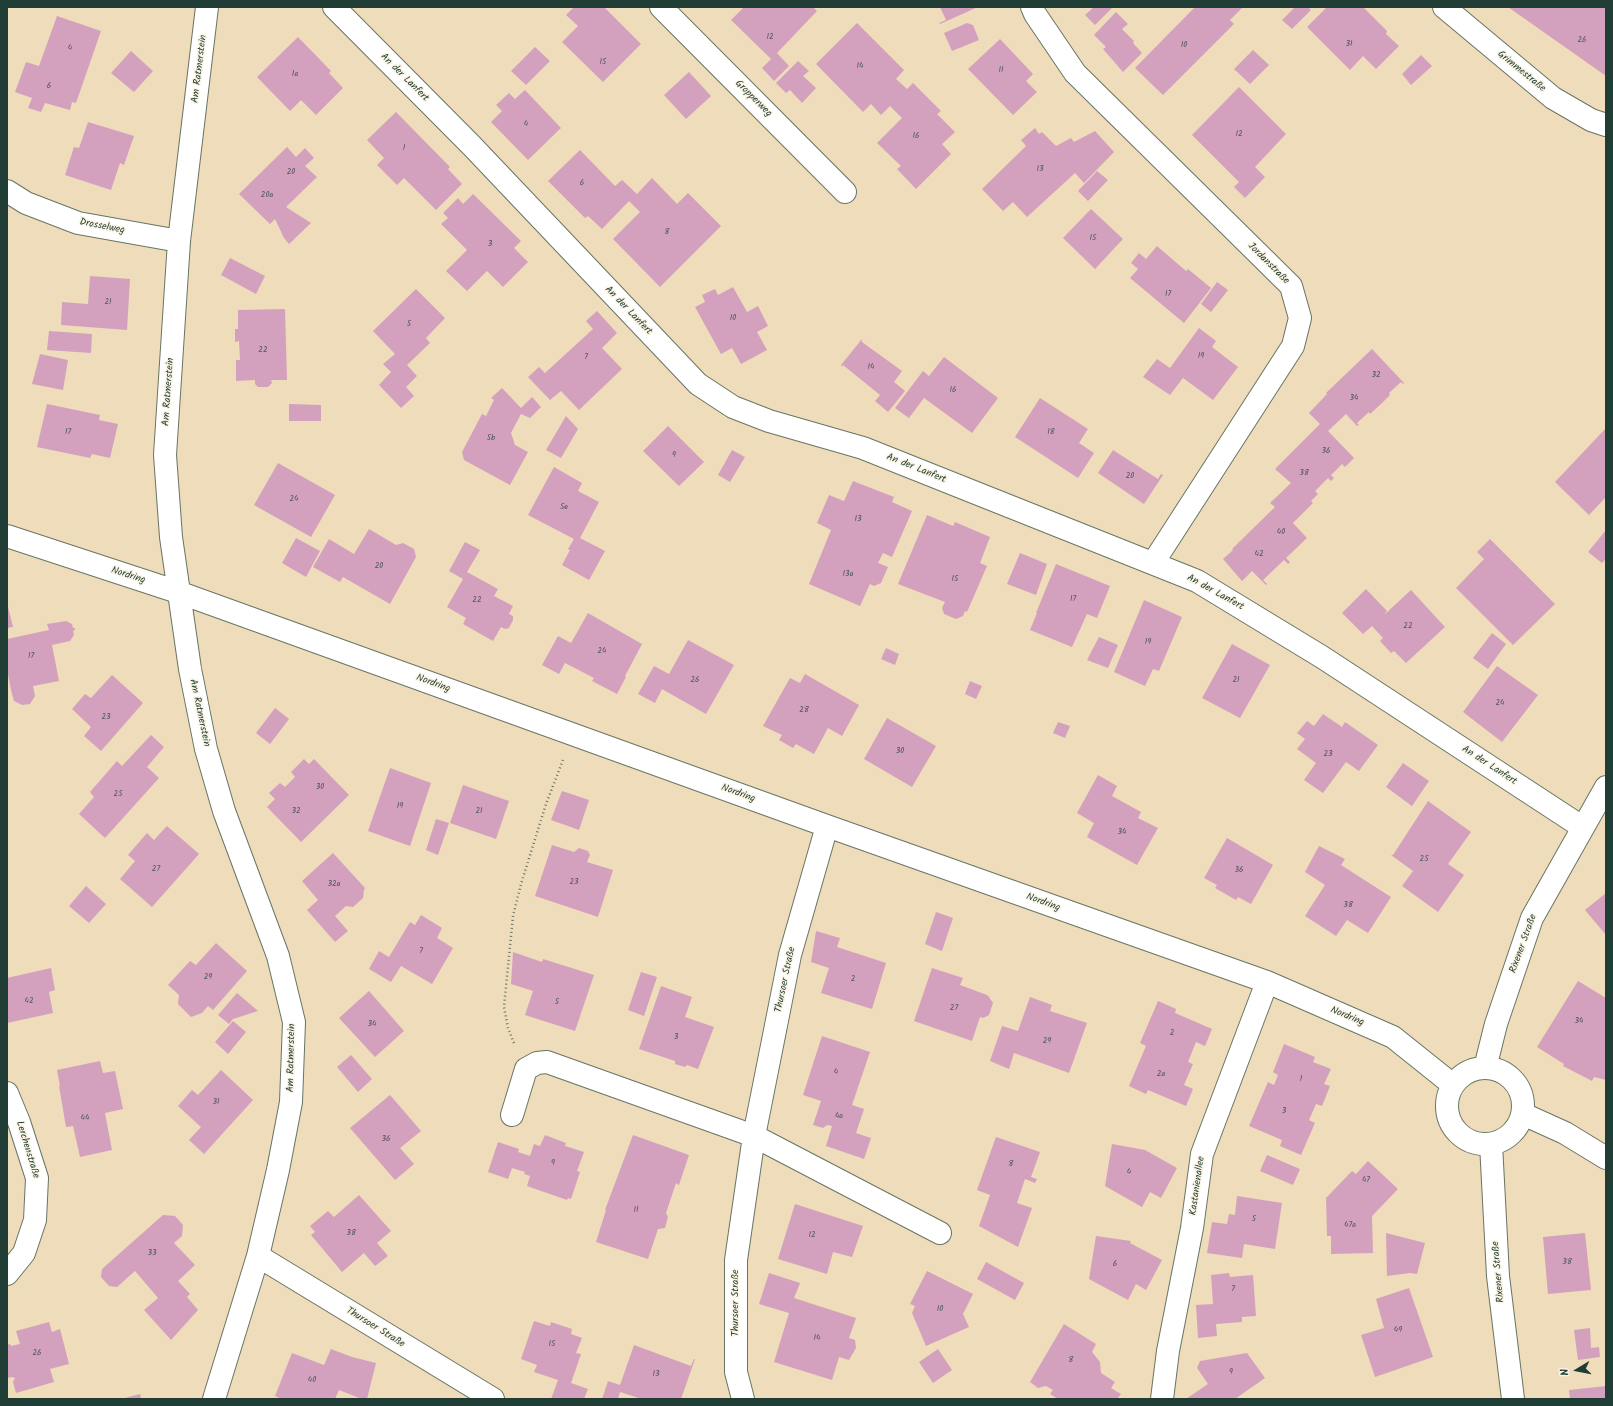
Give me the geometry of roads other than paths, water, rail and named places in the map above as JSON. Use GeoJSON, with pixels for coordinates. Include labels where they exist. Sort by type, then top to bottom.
{"type":"FeatureCollection","features":[{"type":"Feature","properties":{"kind":"street","name":"Am Ratmerstein"},"geometry":{"type":"LineString","coordinates":[[207,7],[179,241],[165,455],[171,537],[190,668],[206,749],[224,811],[278,956],[294,1022],[291,1102],[278,1170],[258,1256],[214,1399]]}},
{"type":"Feature","properties":{"kind":"street","name":"An der Lanfert"},"geometry":{"type":"LineString","coordinates":[[334,7],[472,146],[698,384],[733,407],[769,421],[863,448],[1197,581],[1322,657],[1582,827]]}},
{"type":"Feature","properties":{"kind":"street","name":"Gropperweg"},"geometry":{"type":"LineString","coordinates":[[661,7],[845,192]]}},
{"type":"Feature","properties":{"kind":"street","name":"Jordanstraße"},"geometry":{"type":"LineString","coordinates":[[1032,7],[1035,14],[1075,73],[1291,286],[1300,318],[1294,346],[1153,563]]}},
{"type":"Feature","properties":{"kind":"street","name":"Grimmestraße"},"geometry":{"type":"LineString","coordinates":[[1444,7],[1553,98],[1591,120],[1606,125]]}},
{"type":"Feature","properties":{"kind":"street","name":"Drosselweg"},"geometry":{"type":"LineString","coordinates":[[7,190],[26,202],[78,223],[179,241]]}},
{"type":"Feature","properties":{"kind":"street","name":"Nordring"},"geometry":{"type":"LineString","coordinates":[[7,536],[178,592],[827,826],[1267,982],[1393,1037],[1453,1085]]}},
{"type":"Feature","properties":{"kind":"street","name":"Rixener Straße"},"geometry":{"type":"LineString","coordinates":[[1485,1068],[1498,1018],[1532,918],[1582,827],[1606,787]]}},
{"type":"Feature","properties":{"kind":"street","name":"Thursoer Straße"},"geometry":{"type":"LineString","coordinates":[[742,1399],[736,1372],[736,1260],[754,1136],[790,955],[827,826]]}},
{"type":"Feature","properties":{"kind":"street","name":"Kastanienallee"},"geometry":{"type":"LineString","coordinates":[[1162,1399],[1168,1351],[1192,1228],[1202,1154],[1267,982]]}},
{"type":"Feature","properties":{"kind":"street"},"geometry":{"type":"LineString","coordinates":[[512,1115],[526,1069],[537,1063],[547,1062],[754,1136],[940,1233]]}},
{"type":"Feature","properties":{"kind":"street"},"geometry":{"type":"LineString","coordinates":[[1485,1068],[1495,1069],[1507,1074],[1516,1084],[1522,1095],[1523,1114],[1513,1132],[1503,1140],[1490,1144],[1477,1144],[1465,1139],[1455,1130],[1447,1113],[1447,1103],[1448,1094],[1459,1078],[1467,1072],[1485,1068]]}},
{"type":"Feature","properties":{"kind":"street","name":"Lerchenstraße"},"geometry":{"type":"LineString","coordinates":[[7,1093],[19,1122],[37,1178],[35,1220],[24,1252],[7,1274]]}},
{"type":"Feature","properties":{"kind":"street"},"geometry":{"type":"LineString","coordinates":[[1523,1114],[1564,1133],[1606,1158]]}},
{"type":"Feature","properties":{"kind":"street","name":"Rixener Straße"},"geometry":{"type":"LineString","coordinates":[[1490,1144],[1498,1276],[1513,1399]]}},
{"type":"Feature","properties":{"kind":"street","name":"Thursoer Straße"},"geometry":{"type":"LineString","coordinates":[[258,1256],[493,1399]]}}]}
